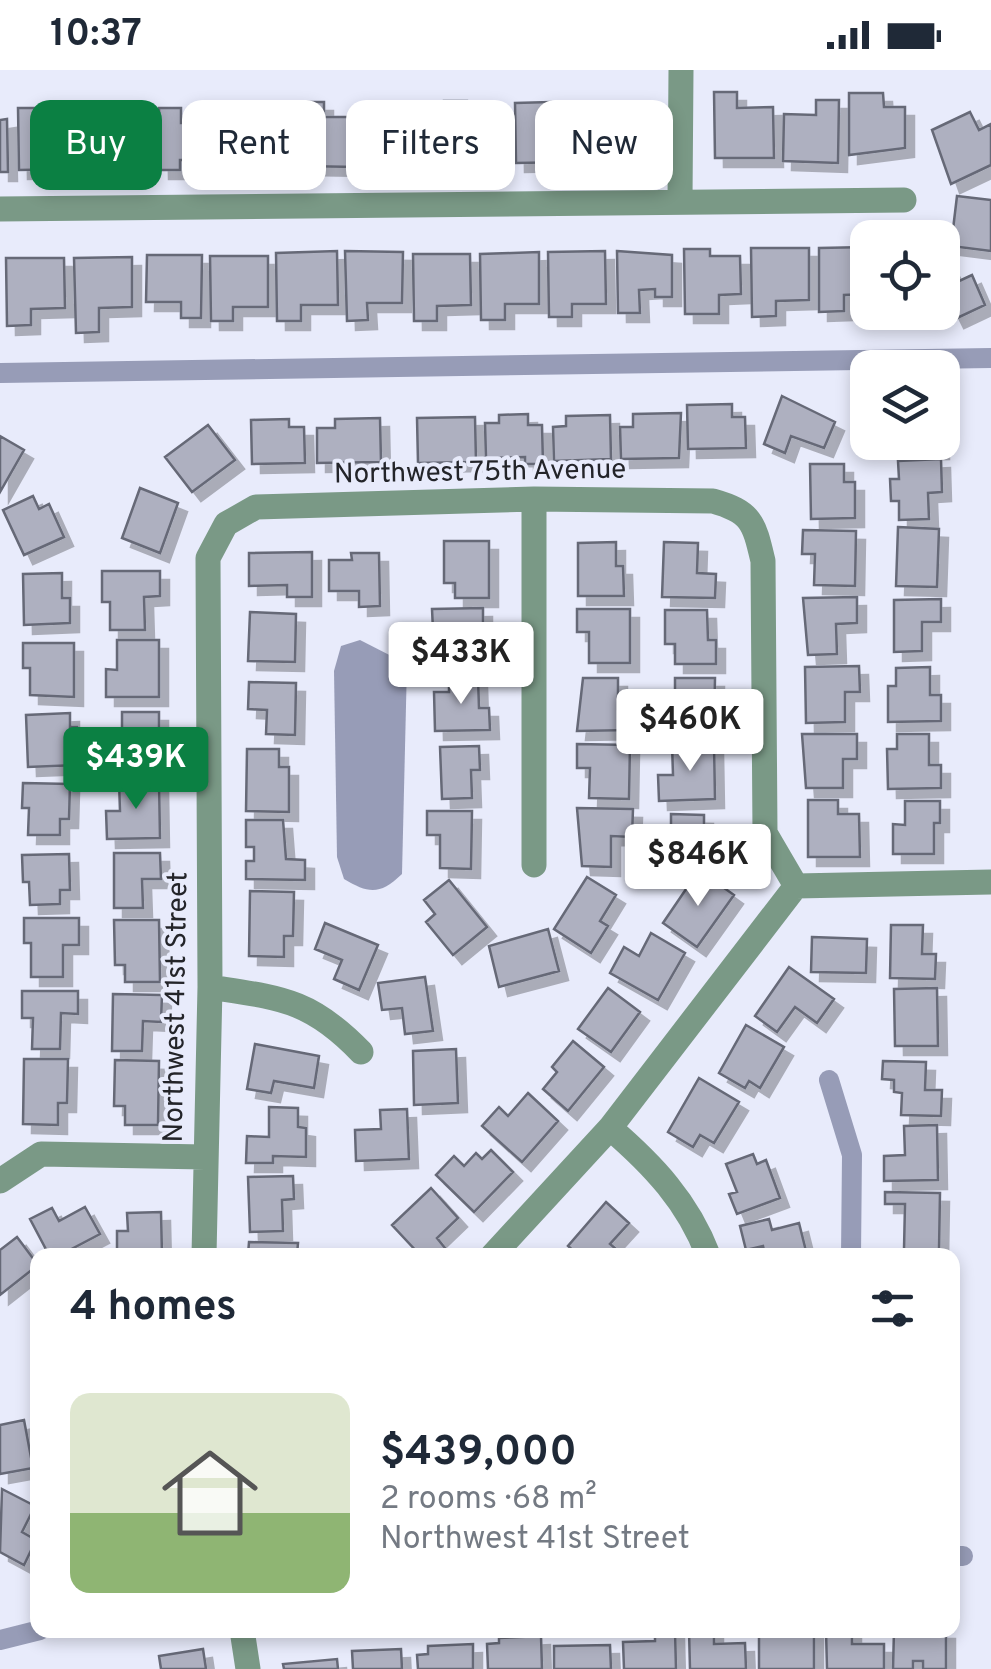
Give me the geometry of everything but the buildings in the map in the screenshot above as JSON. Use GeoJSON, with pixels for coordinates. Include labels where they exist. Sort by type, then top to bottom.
{"type":"FeatureCollection","features":[{"type":"Feature","properties":{"kind":"street"},"geometry":{"type":"LineString","coordinates":[[680,200],[681,70]]}},
{"type":"Feature","properties":{"kind":"street"},"geometry":{"type":"LineString","coordinates":[[0,208],[904,200]]}},
{"type":"Feature","properties":{"kind":"street"},"geometry":{"type":"LineString","coordinates":[[534,499],[534,865]]}},
{"type":"Feature","properties":{"kind":"street","name":"Northwest 75th Avenue"},"geometry":{"type":"LineString","coordinates":[[226,524],[256,507],[534,499],[713,501],[740,509],[755,528],[763,561],[764,834],[796,886]]}},
{"type":"Feature","properties":{"kind":"street","name":"Northwest 41st Street"},"geometry":{"type":"LineString","coordinates":[[204,1248],[210,987],[208,558],[226,524]]}},
{"type":"Feature","properties":{"kind":"street"},"geometry":{"type":"LineString","coordinates":[[499,1248],[610,1128],[796,886],[991,882]]}},
{"type":"Feature","properties":{"kind":"street"},"geometry":{"type":"LineString","coordinates":[[210,987],[300,1005],[330,1019],[361,1052]]}},
{"type":"Feature","properties":{"kind":"street"},"geometry":{"type":"LineString","coordinates":[[610,1128],[651,1163],[676,1195],[704,1248]]}},
{"type":"Feature","properties":{"kind":"street"},"geometry":{"type":"LineString","coordinates":[[5,1166],[41,1154],[205,1157]]}},
{"type":"Feature","properties":{"kind":"street"},"geometry":{"type":"LineString","coordinates":[[243,1638],[248,1669]]}},
{"type":"Feature","properties":{"kind":"water"},"geometry":{"type":"Polygon","coordinates":[[[360,640],[407,664],[402,874],[374,890],[344,879],[337,857],[334,671],[341,646],[360,640]]]}},
{"type":"Feature","properties":{"kind":"waterway"},"geometry":{"type":"LineString","coordinates":[[0,373],[991,358]]}},
{"type":"Feature","properties":{"kind":"waterway"},"geometry":{"type":"LineString","coordinates":[[829,1080],[852,1155],[851,1248]]}},
{"type":"Feature","properties":{"kind":"waterway"},"geometry":{"type":"LineString","coordinates":[[0,1640],[30,1632]]}}]}
